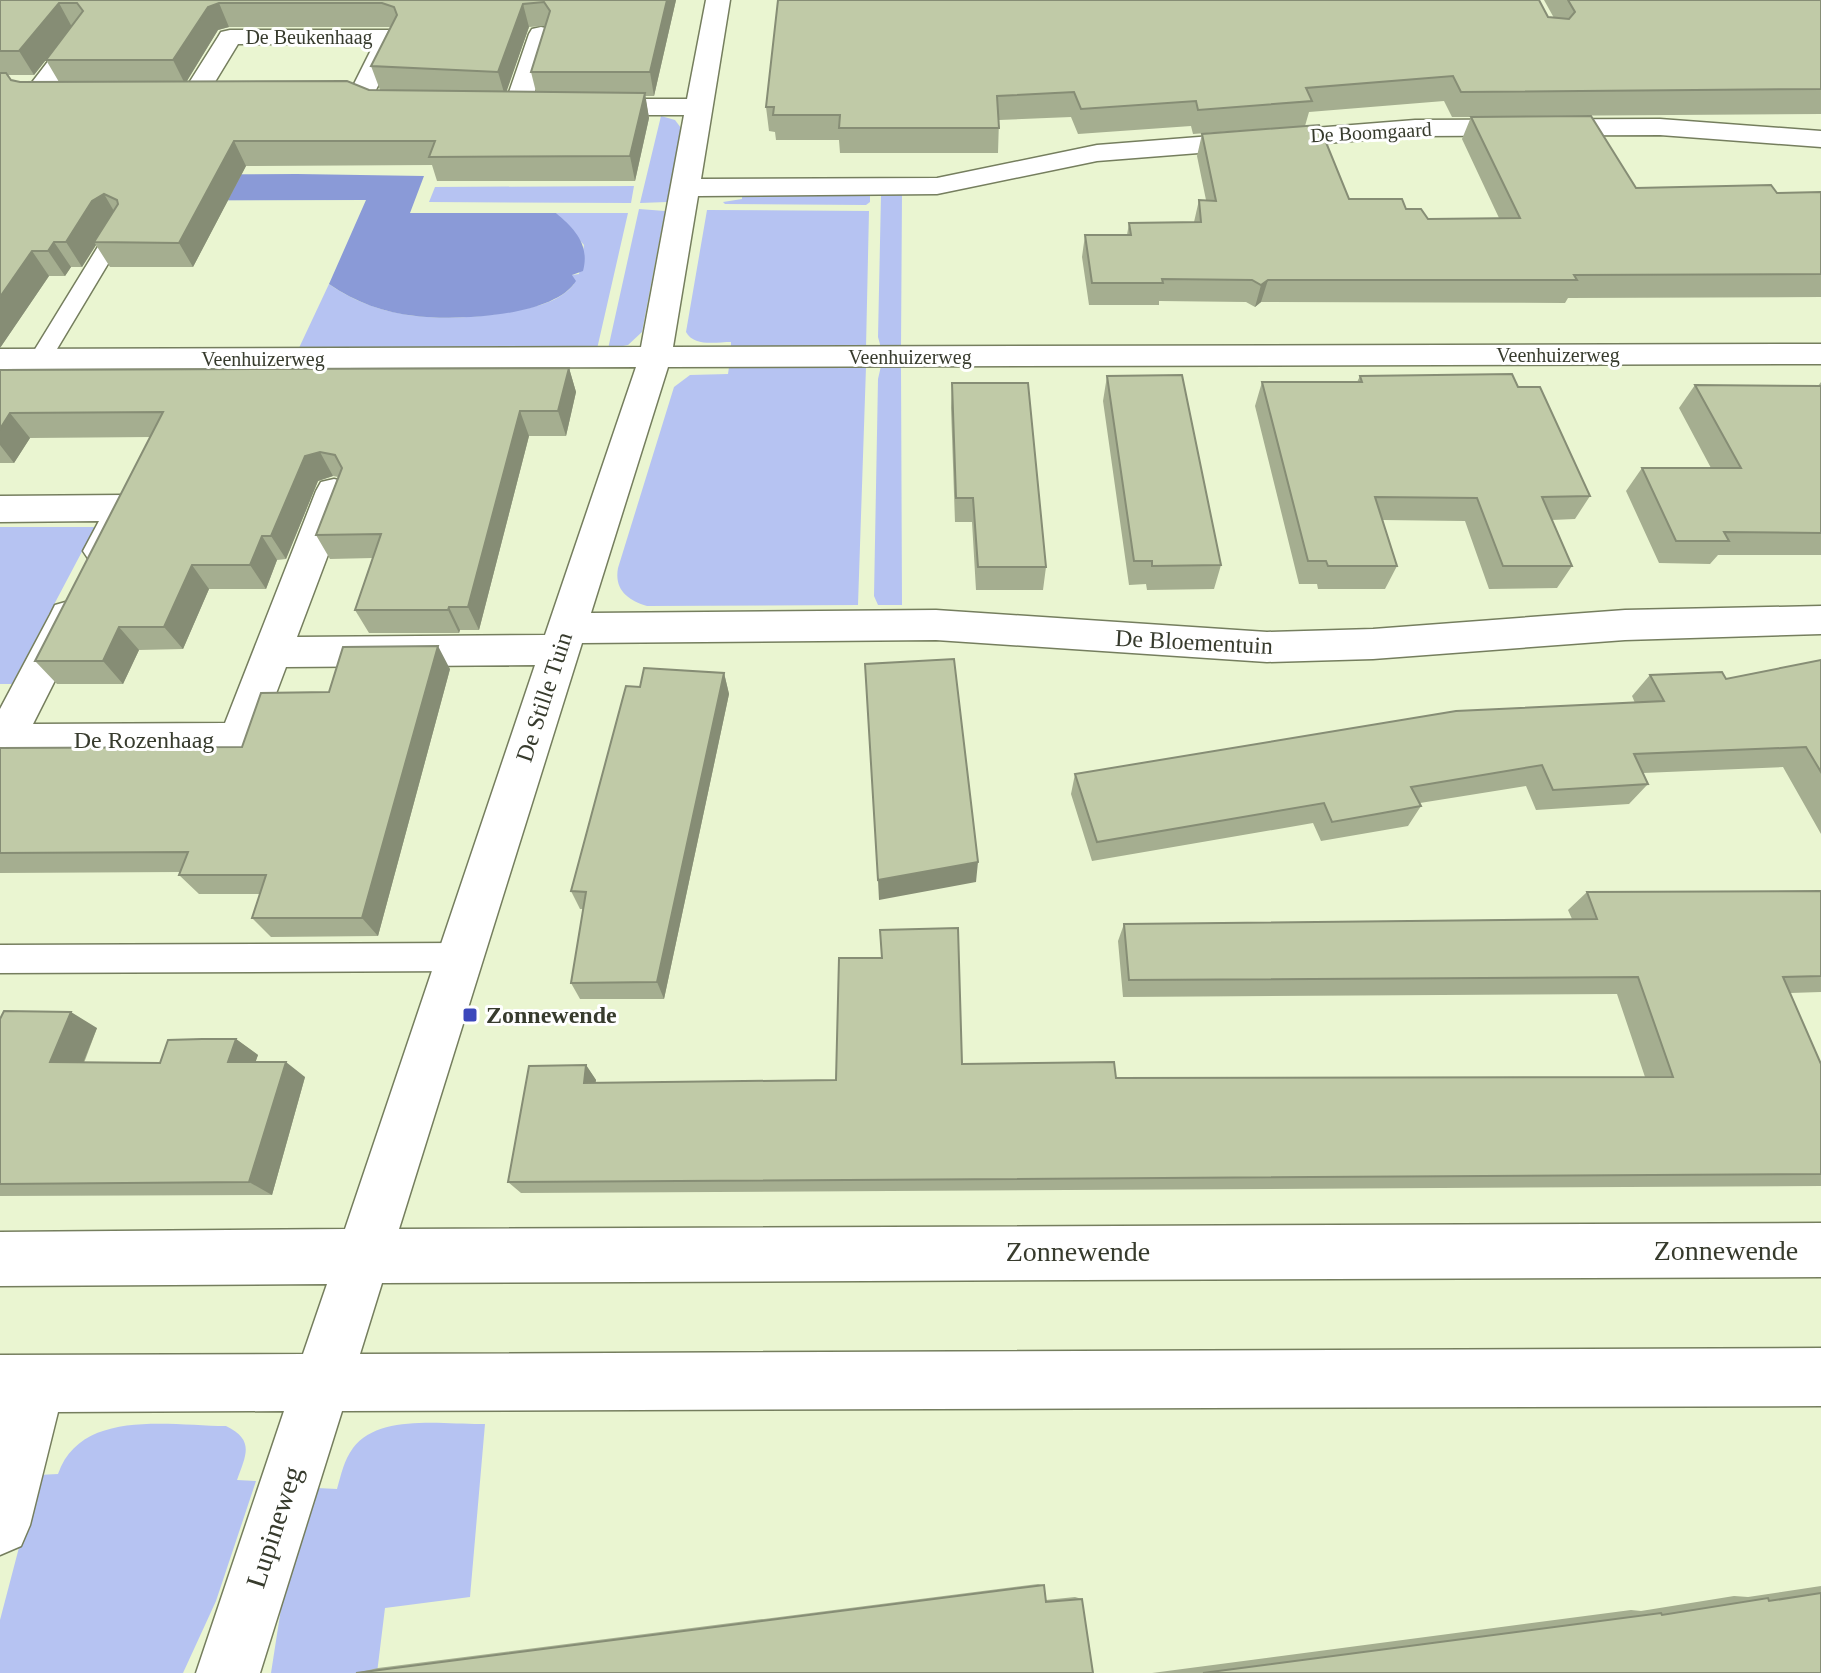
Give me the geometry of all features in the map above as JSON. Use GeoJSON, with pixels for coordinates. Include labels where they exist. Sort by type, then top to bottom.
{"type":"FeatureCollection","features":[{"type":"Feature","properties":{"kind":"street","name":"De Stille Tuin"},"geometry":{"type":"LineString","coordinates":[[320,1381],[655,358],[718,0]]}},
{"type":"Feature","properties":{"kind":"street"},"geometry":{"type":"LineString","coordinates":[[517,107],[541,34]]}},
{"type":"Feature","properties":{"kind":"street"},"geometry":{"type":"LineString","coordinates":[[14,86],[54,91],[81,35]]}},
{"type":"Feature","properties":{"kind":"street","name":"De Beukenhaag"},"geometry":{"type":"LineString","coordinates":[[195,94],[230,37],[390,37],[370,98],[331,94]]}},
{"type":"Feature","properties":{"kind":"street"},"geometry":{"type":"LineString","coordinates":[[163,94],[225,94]]}},
{"type":"Feature","properties":{"kind":"street"},"geometry":{"type":"LineString","coordinates":[[487,105],[699,107]]}},
{"type":"Feature","properties":{"kind":"street","name":"De Boomgaard"},"geometry":{"type":"LineString","coordinates":[[684,188],[937,186],[1108,151],[1415,128],[1660,127],[1821,139]]}},
{"type":"Feature","properties":{"kind":"street","name":"Veenhuizerweg"},"geometry":{"type":"LineString","coordinates":[[0,359],[1821,354]]}},
{"type":"Feature","properties":{"kind":"street","name":"De Rozenhaag"},"geometry":{"type":"LineString","coordinates":[[0,509],[124,508],[2,741],[239,740],[334,491]]}},
{"type":"Feature","properties":{"kind":"street","name":"De Bloementuin"},"geometry":{"type":"LineString","coordinates":[[562,639],[936,625],[1267,647],[1373,644],[1638,624],[1821,620]]}},
{"type":"Feature","properties":{"kind":"street"},"geometry":{"type":"LineString","coordinates":[[272,652],[562,639]]}},
{"type":"Feature","properties":{"kind":"street","name":"Zonnewende"},"geometry":{"type":"LineString","coordinates":[[0,1259],[1033,1251],[1821,1250]]}},
{"type":"Feature","properties":{"kind":"street"},"geometry":{"type":"LineString","coordinates":[[0,1525],[19,1384],[1821,1377]]}},
{"type":"Feature","properties":{"kind":"street","name":"Lupineweg"},"geometry":{"type":"LineString","coordinates":[[228,1673],[320,1381]]}},
{"type":"Feature","properties":{"kind":"lane"},"geometry":{"type":"LineString","coordinates":[[40,359],[120,227]]}},
{"type":"Feature","properties":{"kind":"lane"},"geometry":{"type":"LineString","coordinates":[[0,959],[459,957]]}},
{"type":"Feature","properties":{"kind":"shaded area"},"geometry":{"type":"Polygon","coordinates":[[[661,116],[675,120],[681,128],[667,202],[640,203],[661,116]]]}},
{"type":"Feature","properties":{"kind":"shaded area"},"geometry":{"type":"Polygon","coordinates":[[[0,175],[424,176],[410,213],[556,213],[583,245],[583,271],[572,275],[576,281],[564,293],[526,309],[478,317],[416,316],[371,306],[329,284],[366,200],[0,201],[0,175]]]}},
{"type":"Feature","properties":{"kind":"shaded area"},"geometry":{"type":"Polygon","coordinates":[[[634,186],[631,203],[429,202],[435,187],[634,186]]]}},
{"type":"Feature","properties":{"kind":"shaded area"},"geometry":{"type":"Polygon","coordinates":[[[742,194],[870,194],[870,202],[866,205],[723,202],[742,199],[742,194]]]}},
{"type":"Feature","properties":{"kind":"shaded area"},"geometry":{"type":"Polygon","coordinates":[[[902,194],[901,348],[881,348],[878,337],[881,195],[902,194]]]}},
{"type":"Feature","properties":{"kind":"shaded area"},"geometry":{"type":"Polygon","coordinates":[[[639,209],[665,211],[642,332],[628,345],[608,349],[639,209]]]}},
{"type":"Feature","properties":{"kind":"shaded area"},"geometry":{"type":"Polygon","coordinates":[[[707,210],[869,211],[866,348],[731,349],[731,342],[706,343],[690,337],[686,332],[707,210]]]}},
{"type":"Feature","properties":{"kind":"shaded area"},"geometry":{"type":"Polygon","coordinates":[[[556,213],[628,213],[597,349],[298,350],[329,284],[372,306],[418,316],[490,315],[547,303],[574,284],[572,275],[579,274],[584,245],[556,213]]]}},
{"type":"Feature","properties":{"kind":"shaded area"},"geometry":{"type":"Polygon","coordinates":[[[881,366],[901,367],[902,605],[878,605],[874,596],[878,379],[881,366]]]}},
{"type":"Feature","properties":{"kind":"shaded area"},"geometry":{"type":"Polygon","coordinates":[[[729,367],[866,367],[858,605],[647,606],[628,597],[620,588],[618,568],[674,387],[690,375],[728,374],[729,367]]]}},
{"type":"Feature","properties":{"kind":"shaded area"},"geometry":{"type":"Polygon","coordinates":[[[0,527],[95,527],[12,684],[0,684],[0,527]]]}},
{"type":"Feature","properties":{"kind":"shaded area"},"geometry":{"type":"Polygon","coordinates":[[[414,1423],[485,1424],[470,1597],[385,1608],[377,1673],[271,1673],[282,1602],[317,1488],[337,1489],[353,1448],[379,1430],[414,1423]]]}},
{"type":"Feature","properties":{"kind":"shaded area"},"geometry":{"type":"Polygon","coordinates":[[[154,1424],[226,1426],[245,1443],[245,1456],[237,1480],[256,1481],[216,1601],[183,1673],[0,1673],[0,1620],[38,1475],[58,1474],[70,1453],[86,1439],[106,1430],[154,1424]]]}},
{"type":"Feature","properties":{"kind":"building"},"geometry":{"type":"Polygon","coordinates":[[[0,0],[667,0],[650,72],[531,72],[550,11],[544,2],[523,4],[498,72],[371,66],[397,15],[394,7],[382,3],[219,3],[208,7],[173,60],[46,60],[83,11],[77,3],[59,3],[19,51],[0,51],[0,0]]]}},
{"type":"Feature","properties":{"kind":"building"},"geometry":{"type":"Polygon","coordinates":[[[778,0],[1539,0],[1548,17],[1569,19],[1575,12],[1568,0],[1821,0],[1821,89],[1461,92],[1453,76],[1306,88],[1312,101],[1198,110],[1196,101],[1081,109],[1074,92],[997,96],[999,128],[839,128],[840,115],[773,115],[774,107],[766,107],[778,0]]]}},
{"type":"Feature","properties":{"kind":"building"},"geometry":{"type":"Polygon","coordinates":[[[0,73],[6,73],[11,80],[20,82],[347,81],[369,90],[645,93],[630,156],[429,157],[435,141],[234,141],[179,243],[94,242],[118,204],[117,200],[104,194],[92,201],[66,242],[54,242],[48,251],[32,251],[0,297],[0,73]]]}},
{"type":"Feature","properties":{"kind":"building"},"geometry":{"type":"Polygon","coordinates":[[[1591,116],[1636,188],[1771,185],[1777,193],[1821,192],[1821,274],[1574,275],[1577,280],[1268,280],[1261,285],[1252,280],[1162,279],[1163,283],[1092,283],[1085,235],[1131,235],[1129,223],[1201,222],[1199,200],[1216,201],[1202,134],[1319,125],[1349,199],[1402,199],[1406,209],[1421,209],[1428,219],[1520,218],[1471,117],[1591,116]]]}},
{"type":"Feature","properties":{"kind":"building"},"geometry":{"type":"Polygon","coordinates":[[[569,368],[558,411],[520,411],[468,607],[449,607],[448,610],[355,610],[381,534],[316,535],[342,468],[335,455],[320,452],[305,456],[271,536],[262,536],[250,565],[192,565],[164,627],[119,627],[103,661],[35,661],[163,412],[10,413],[0,429],[0,370],[569,368]]]}},
{"type":"Feature","properties":{"kind":"building"},"geometry":{"type":"Polygon","coordinates":[[[1512,374],[1518,387],[1540,387],[1590,496],[1542,497],[1572,566],[1503,566],[1477,498],[1375,497],[1397,566],[1328,566],[1326,561],[1308,561],[1262,382],[1362,382],[1360,376],[1512,374]]]}},
{"type":"Feature","properties":{"kind":"building"},"geometry":{"type":"Polygon","coordinates":[[[1182,375],[1221,565],[1152,566],[1152,561],[1134,561],[1107,376],[1182,375]]]}},
{"type":"Feature","properties":{"kind":"building"},"geometry":{"type":"Polygon","coordinates":[[[952,383],[1028,383],[1046,567],[978,567],[973,498],[956,498],[952,383]]]}},
{"type":"Feature","properties":{"kind":"building"},"geometry":{"type":"Polygon","coordinates":[[[1695,385],[1821,386],[1821,533],[1724,532],[1729,541],[1676,541],[1642,468],[1741,468],[1695,385]]]}},
{"type":"Feature","properties":{"kind":"building"},"geometry":{"type":"Polygon","coordinates":[[[438,646],[362,918],[252,918],[266,875],[179,875],[188,852],[0,853],[0,748],[242,747],[261,693],[329,692],[343,647],[438,646]]]}},
{"type":"Feature","properties":{"kind":"building"},"geometry":{"type":"Polygon","coordinates":[[[954,659],[978,862],[878,880],[865,664],[954,659]]]}},
{"type":"Feature","properties":{"kind":"building"},"geometry":{"type":"Polygon","coordinates":[[[1821,660],[1821,772],[1806,747],[1634,754],[1648,784],[1553,790],[1542,765],[1411,787],[1421,806],[1332,822],[1324,803],[1097,842],[1075,774],[1456,711],[1664,701],[1650,675],[1722,672],[1726,679],[1821,660]]]}},
{"type":"Feature","properties":{"kind":"building"},"geometry":{"type":"Polygon","coordinates":[[[644,668],[724,673],[657,982],[571,983],[586,892],[571,891],[626,686],[640,687],[644,668]]]}},
{"type":"Feature","properties":{"kind":"building"},"geometry":{"type":"Polygon","coordinates":[[[1821,891],[1821,976],[1783,977],[1821,1064],[1821,1174],[508,1182],[529,1066],[586,1065],[584,1083],[836,1080],[839,958],[882,958],[880,930],[958,928],[962,1064],[1114,1062],[1116,1078],[1673,1077],[1638,977],[1129,980],[1124,924],[1597,919],[1587,892],[1821,891]]]}},
{"type":"Feature","properties":{"kind":"building"},"geometry":{"type":"Polygon","coordinates":[[[4,1011],[71,1012],[50,1062],[160,1063],[168,1040],[236,1039],[228,1062],[286,1062],[249,1182],[0,1184],[0,1019],[4,1011]]]}},
{"type":"Feature","properties":{"kind":"building"},"geometry":{"type":"Polygon","coordinates":[[[1044,1585],[1046,1602],[1082,1599],[1093,1673],[356,1673],[1044,1585]]]}},
{"type":"Feature","properties":{"kind":"building"},"geometry":{"type":"Polygon","coordinates":[[[1821,1593],[1821,1673],[1203,1673],[1662,1615],[1768,1598],[1769,1601],[1821,1593]]]}},
{"type":"Feature","properties":{"kind":"place","name":"Zonnewende"},"geometry":{"type":"Point","coordinates":[470,1015]}}]}
